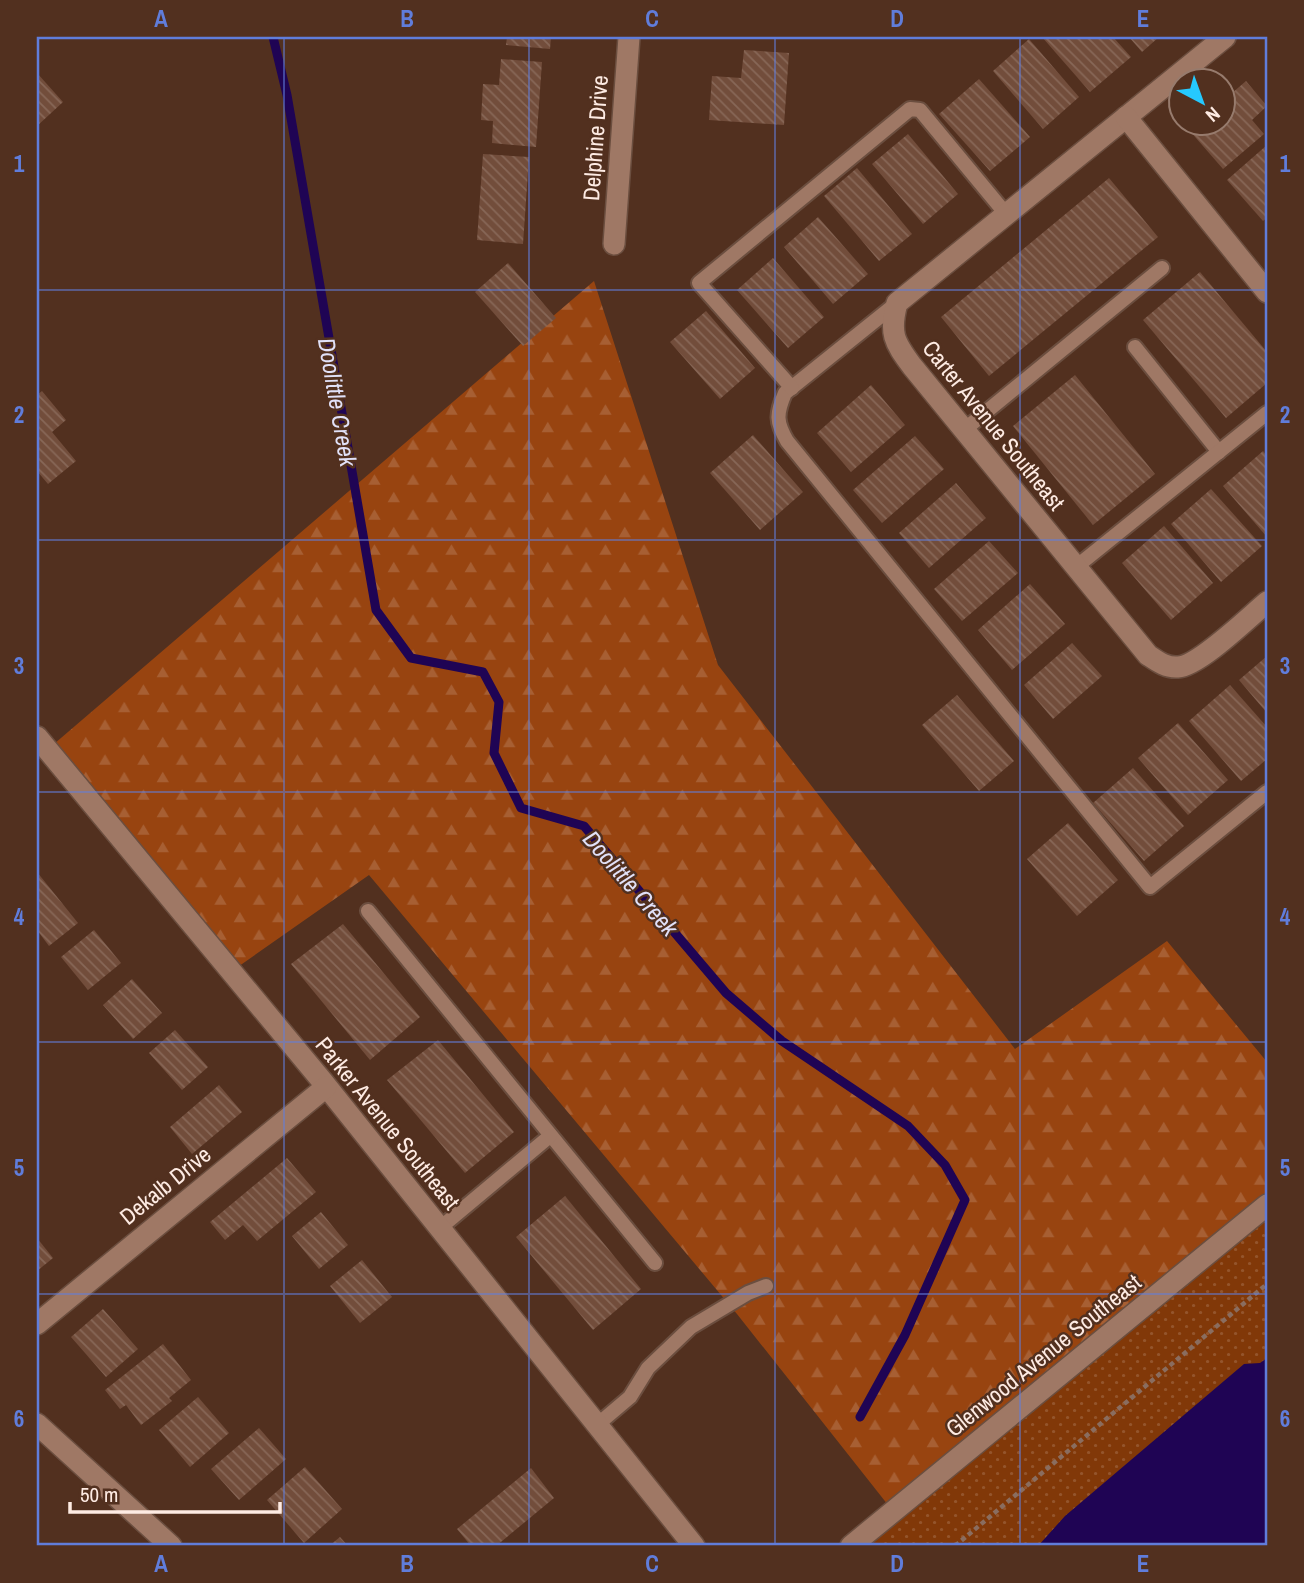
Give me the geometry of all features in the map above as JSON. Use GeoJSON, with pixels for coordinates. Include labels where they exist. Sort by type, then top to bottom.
{"type":"FeatureCollection","features":[{"type":"Feature","properties":{"kind":"street","name":"Delphine Drive"},"geometry":{"type":"LineString","coordinates":[[614,244],[629,37]]}},
{"type":"Feature","properties":{"kind":"street"},"geometry":{"type":"LineString","coordinates":[[897,303],[1225,37]]}},
{"type":"Feature","properties":{"kind":"street"},"geometry":{"type":"LineString","coordinates":[[1126,117],[1267,292]]}},
{"type":"Feature","properties":{"kind":"street","name":"Carter Avenue Southeast"},"geometry":{"type":"LineString","coordinates":[[897,303],[892,324],[898,348],[1147,655],[1164,665],[1179,667],[1196,661],[1267,602]]}},
{"type":"Feature","properties":{"kind":"street","name":"Parker Avenue Southeast"},"geometry":{"type":"LineString","coordinates":[[37,737],[326,1087],[694,1546]]}},
{"type":"Feature","properties":{"kind":"street","name":"Dekalb Drive"},"geometry":{"type":"LineString","coordinates":[[37,1324],[326,1087]]}},
{"type":"Feature","properties":{"kind":"street","name":"Glenwood Avenue Southeast"},"geometry":{"type":"LineString","coordinates":[[851,1546],[1267,1205]]}},
{"type":"Feature","properties":{"kind":"street"},"geometry":{"type":"LineString","coordinates":[[37,1424],[171,1546]]}},
{"type":"Feature","properties":{"kind":"lane"},"geometry":{"type":"LineString","coordinates":[[792,388],[699,283],[910,109],[920,110],[1006,214]]}},
{"type":"Feature","properties":{"kind":"lane"},"geometry":{"type":"LineString","coordinates":[[964,430],[1162,268]]}},
{"type":"Feature","properties":{"kind":"lane"},"geometry":{"type":"LineString","coordinates":[[897,303],[785,393],[778,410],[779,428],[787,441],[1150,887],[1267,792]]}},
{"type":"Feature","properties":{"kind":"lane"},"geometry":{"type":"LineString","coordinates":[[1135,347],[1219,452]]}},
{"type":"Feature","properties":{"kind":"lane"},"geometry":{"type":"LineString","coordinates":[[1076,567],[1267,413]]}},
{"type":"Feature","properties":{"kind":"lane"},"geometry":{"type":"LineString","coordinates":[[368,911],[655,1264]]}},
{"type":"Feature","properties":{"kind":"lane"},"geometry":{"type":"LineString","coordinates":[[440,1228],[550,1136]]}},
{"type":"Feature","properties":{"kind":"lane"},"geometry":{"type":"LineString","coordinates":[[597,1425],[630,1397],[648,1368],[691,1327],[748,1293],[766,1286]]}},
{"type":"Feature","properties":{"kind":"path"},"geometry":{"type":"LineString","coordinates":[[955,1546],[1267,1284]]}},
{"type":"Feature","properties":{"kind":"shaded area"},"geometry":{"type":"Polygon","coordinates":[[[1267,1205],[1267,1546],[849,1546],[1267,1205]]]}},
{"type":"Feature","properties":{"kind":"shaded area"},"geometry":{"type":"Polygon","coordinates":[[[1267,1358],[1267,1546],[1038,1546],[1065,1516],[1244,1364],[1260,1363],[1267,1358]]]}},
{"type":"Feature","properties":{"kind":"green space"},"geometry":{"type":"Polygon","coordinates":[[[594,281],[718,665],[1015,1049],[1167,941],[1267,1062],[1267,1204],[892,1510],[737,1314],[369,875],[232,971],[54,744],[594,281]]]}},
{"type":"Feature","properties":{"kind":"building"},"geometry":{"type":"Polygon","coordinates":[[[507,37],[551,37],[550,49],[506,45],[507,37]]]}},
{"type":"Feature","properties":{"kind":"building"},"geometry":{"type":"Polygon","coordinates":[[[1042,37],[1113,37],[1131,57],[1090,92],[1042,37]]]}},
{"type":"Feature","properties":{"kind":"building"},"geometry":{"type":"Polygon","coordinates":[[[1129,37],[1159,37],[1142,52],[1129,37]]]}},
{"type":"Feature","properties":{"kind":"building"},"geometry":{"type":"Polygon","coordinates":[[[1029,39],[1079,97],[1043,129],[993,71],[1029,39]]]}},
{"type":"Feature","properties":{"kind":"building"},"geometry":{"type":"Polygon","coordinates":[[[744,50],[789,53],[784,125],[709,120],[712,76],[741,78],[744,50]]]}},
{"type":"Feature","properties":{"kind":"building"},"geometry":{"type":"Polygon","coordinates":[[[501,59],[542,62],[536,147],[492,143],[493,121],[481,120],[483,84],[499,85],[501,59]]]}},
{"type":"Feature","properties":{"kind":"building"},"geometry":{"type":"Polygon","coordinates":[[[37,73],[63,102],[37,126],[37,73]]]}},
{"type":"Feature","properties":{"kind":"building"},"geometry":{"type":"Polygon","coordinates":[[[979,79],[1030,137],[990,171],[939,114],[979,79]]]}},
{"type":"Feature","properties":{"kind":"building"},"geometry":{"type":"Polygon","coordinates":[[[1246,81],[1267,106],[1252,120],[1264,134],[1223,169],[1194,136],[1238,136],[1238,88],[1246,81]]]}},
{"type":"Feature","properties":{"kind":"building"},"geometry":{"type":"Polygon","coordinates":[[[908,134],[958,194],[923,224],[872,164],[908,134]]]}},
{"type":"Feature","properties":{"kind":"building"},"geometry":{"type":"Polygon","coordinates":[[[1267,145],[1267,218],[1263,221],[1227,180],[1267,145]]]}},
{"type":"Feature","properties":{"kind":"building"},"geometry":{"type":"Polygon","coordinates":[[[483,154],[529,157],[523,244],[477,240],[483,154]]]}},
{"type":"Feature","properties":{"kind":"building"},"geometry":{"type":"Polygon","coordinates":[[[857,168],[912,234],[879,261],[824,196],[857,168]]]}},
{"type":"Feature","properties":{"kind":"building"},"geometry":{"type":"Polygon","coordinates":[[[1109,178],[1158,237],[989,376],[941,317],[1109,178]]]}},
{"type":"Feature","properties":{"kind":"building"},"geometry":{"type":"Polygon","coordinates":[[[818,217],[868,274],[833,304],[784,247],[818,217]]]}},
{"type":"Feature","properties":{"kind":"building"},"geometry":{"type":"Polygon","coordinates":[[[773,258],[824,317],[788,348],[737,290],[773,258]]]}},
{"type":"Feature","properties":{"kind":"building"},"geometry":{"type":"Polygon","coordinates":[[[508,263],[556,318],[523,346],[475,292],[508,263]]]}},
{"type":"Feature","properties":{"kind":"building"},"geometry":{"type":"Polygon","coordinates":[[[1200,272],[1267,352],[1267,383],[1226,418],[1143,320],[1200,272]]]}},
{"type":"Feature","properties":{"kind":"building"},"geometry":{"type":"Polygon","coordinates":[[[706,311],[755,368],[720,399],[670,342],[706,311]]]}},
{"type":"Feature","properties":{"kind":"building"},"geometry":{"type":"Polygon","coordinates":[[[1075,375],[1155,474],[1093,525],[1013,426],[1075,375]]]}},
{"type":"Feature","properties":{"kind":"building"},"geometry":{"type":"Polygon","coordinates":[[[871,385],[905,425],[851,472],[817,433],[871,385]]]}},
{"type":"Feature","properties":{"kind":"building"},"geometry":{"type":"Polygon","coordinates":[[[42,391],[66,420],[52,432],[76,461],[48,484],[37,471],[37,395],[42,391]]]}},
{"type":"Feature","properties":{"kind":"building"},"geometry":{"type":"Polygon","coordinates":[[[753,435],[803,492],[760,530],[710,473],[753,435]]]}},
{"type":"Feature","properties":{"kind":"building"},"geometry":{"type":"Polygon","coordinates":[[[915,436],[944,469],[882,523],[853,490],[915,436]]]}},
{"type":"Feature","properties":{"kind":"building"},"geometry":{"type":"Polygon","coordinates":[[[1263,451],[1267,456],[1267,537],[1223,486],[1263,451]]]}},
{"type":"Feature","properties":{"kind":"building"},"geometry":{"type":"Polygon","coordinates":[[[956,483],[986,518],[929,568],[899,533],[956,483]]]}},
{"type":"Feature","properties":{"kind":"building"},"geometry":{"type":"Polygon","coordinates":[[[1211,489],[1262,546],[1221,582],[1171,524],[1211,489]]]}},
{"type":"Feature","properties":{"kind":"building"},"geometry":{"type":"Polygon","coordinates":[[[1164,526],[1213,583],[1171,620],[1122,563],[1164,526]]]}},
{"type":"Feature","properties":{"kind":"building"},"geometry":{"type":"Polygon","coordinates":[[[989,541],[1018,573],[962,621],[934,589],[989,541]]]}},
{"type":"Feature","properties":{"kind":"building"},"geometry":{"type":"Polygon","coordinates":[[[1030,584],[1065,624],[1012,670],[978,630],[1030,584]]]}},
{"type":"Feature","properties":{"kind":"building"},"geometry":{"type":"Polygon","coordinates":[[[1072,643],[1102,676],[1053,719],[1024,685],[1072,643]]]}},
{"type":"Feature","properties":{"kind":"building"},"geometry":{"type":"Polygon","coordinates":[[[1267,656],[1267,713],[1239,680],[1267,656]]]}},
{"type":"Feature","properties":{"kind":"building"},"geometry":{"type":"Polygon","coordinates":[[[1230,685],[1267,727],[1267,759],[1241,781],[1189,721],[1230,685]]]}},
{"type":"Feature","properties":{"kind":"building"},"geometry":{"type":"Polygon","coordinates":[[[957,695],[1014,761],[979,791],[922,725],[957,695]]]}},
{"type":"Feature","properties":{"kind":"building"},"geometry":{"type":"Polygon","coordinates":[[[1178,723],[1228,780],[1188,815],[1138,758],[1178,723]]]}},
{"type":"Feature","properties":{"kind":"building"},"geometry":{"type":"Polygon","coordinates":[[[1133,768],[1184,826],[1144,861],[1093,803],[1133,768]]]}},
{"type":"Feature","properties":{"kind":"building"},"geometry":{"type":"Polygon","coordinates":[[[1068,823],[1118,880],[1077,916],[1027,859],[1068,823]]]}},
{"type":"Feature","properties":{"kind":"building"},"geometry":{"type":"Polygon","coordinates":[[[37,872],[78,923],[49,946],[37,930],[37,872]]]}},
{"type":"Feature","properties":{"kind":"building"},"geometry":{"type":"Polygon","coordinates":[[[343,924],[420,1017],[370,1060],[291,964],[343,924]]]}},
{"type":"Feature","properties":{"kind":"building"},"geometry":{"type":"Polygon","coordinates":[[[94,930],[121,963],[88,990],[61,957],[94,930]]]}},
{"type":"Feature","properties":{"kind":"building"},"geometry":{"type":"Polygon","coordinates":[[[132,979],[162,1013],[133,1039],[103,1005],[132,979]]]}},
{"type":"Feature","properties":{"kind":"building"},"geometry":{"type":"Polygon","coordinates":[[[175,1030],[208,1067],[182,1090],[149,1053],[175,1030]]]}},
{"type":"Feature","properties":{"kind":"building"},"geometry":{"type":"Polygon","coordinates":[[[438,1040],[514,1132],[465,1173],[387,1080],[438,1040]]]}},
{"type":"Feature","properties":{"kind":"building"},"geometry":{"type":"Polygon","coordinates":[[[219,1085],[242,1112],[192,1154],[170,1127],[219,1085]]]}},
{"type":"Feature","properties":{"kind":"building"},"geometry":{"type":"Polygon","coordinates":[[[287,1158],[316,1192],[257,1241],[243,1225],[225,1240],[210,1222],[287,1158]]]}},
{"type":"Feature","properties":{"kind":"building"},"geometry":{"type":"Polygon","coordinates":[[[565,1196],[641,1289],[593,1330],[516,1237],[565,1196]]]}},
{"type":"Feature","properties":{"kind":"building"},"geometry":{"type":"Polygon","coordinates":[[[321,1212],[348,1245],[319,1269],[292,1236],[321,1212]]]}},
{"type":"Feature","properties":{"kind":"building"},"geometry":{"type":"Polygon","coordinates":[[[37,1238],[53,1258],[37,1271],[37,1238]]]}},
{"type":"Feature","properties":{"kind":"building"},"geometry":{"type":"Polygon","coordinates":[[[362,1260],[392,1297],[360,1323],[330,1286],[362,1260]]]}},
{"type":"Feature","properties":{"kind":"building"},"geometry":{"type":"Polygon","coordinates":[[[103,1309],[138,1349],[106,1377],[71,1337],[103,1309]]]}},
{"type":"Feature","properties":{"kind":"building"},"geometry":{"type":"Polygon","coordinates":[[[163,1344],[191,1380],[169,1398],[172,1401],[141,1425],[126,1405],[120,1409],[105,1390],[163,1344]]]}},
{"type":"Feature","properties":{"kind":"building"},"geometry":{"type":"Polygon","coordinates":[[[198,1397],[229,1433],[190,1467],[159,1430],[198,1397]]]}},
{"type":"Feature","properties":{"kind":"building"},"geometry":{"type":"Polygon","coordinates":[[[259,1428],[286,1459],[239,1500],[211,1469],[259,1428]]]}},
{"type":"Feature","properties":{"kind":"building"},"geometry":{"type":"Polygon","coordinates":[[[305,1467],[342,1509],[304,1543],[267,1500],[305,1467]]]}},
{"type":"Feature","properties":{"kind":"building"},"geometry":{"type":"Polygon","coordinates":[[[531,1468],[554,1498],[496,1546],[471,1546],[457,1529],[531,1468]]]}},
{"type":"Feature","properties":{"kind":"building"},"geometry":{"type":"Polygon","coordinates":[[[340,1537],[348,1546],[329,1546],[340,1537]]]}},
{"type":"Feature","properties":{"kind":"waterway","name":"Doolittle Creek"},"geometry":{"type":"LineString","coordinates":[[273,37],[287,95],[376,610],[411,658],[483,672],[499,702],[494,753],[521,808],[584,826],[726,993],[782,1041],[908,1126],[945,1165],[965,1200],[905,1335],[860,1417]]}}]}
